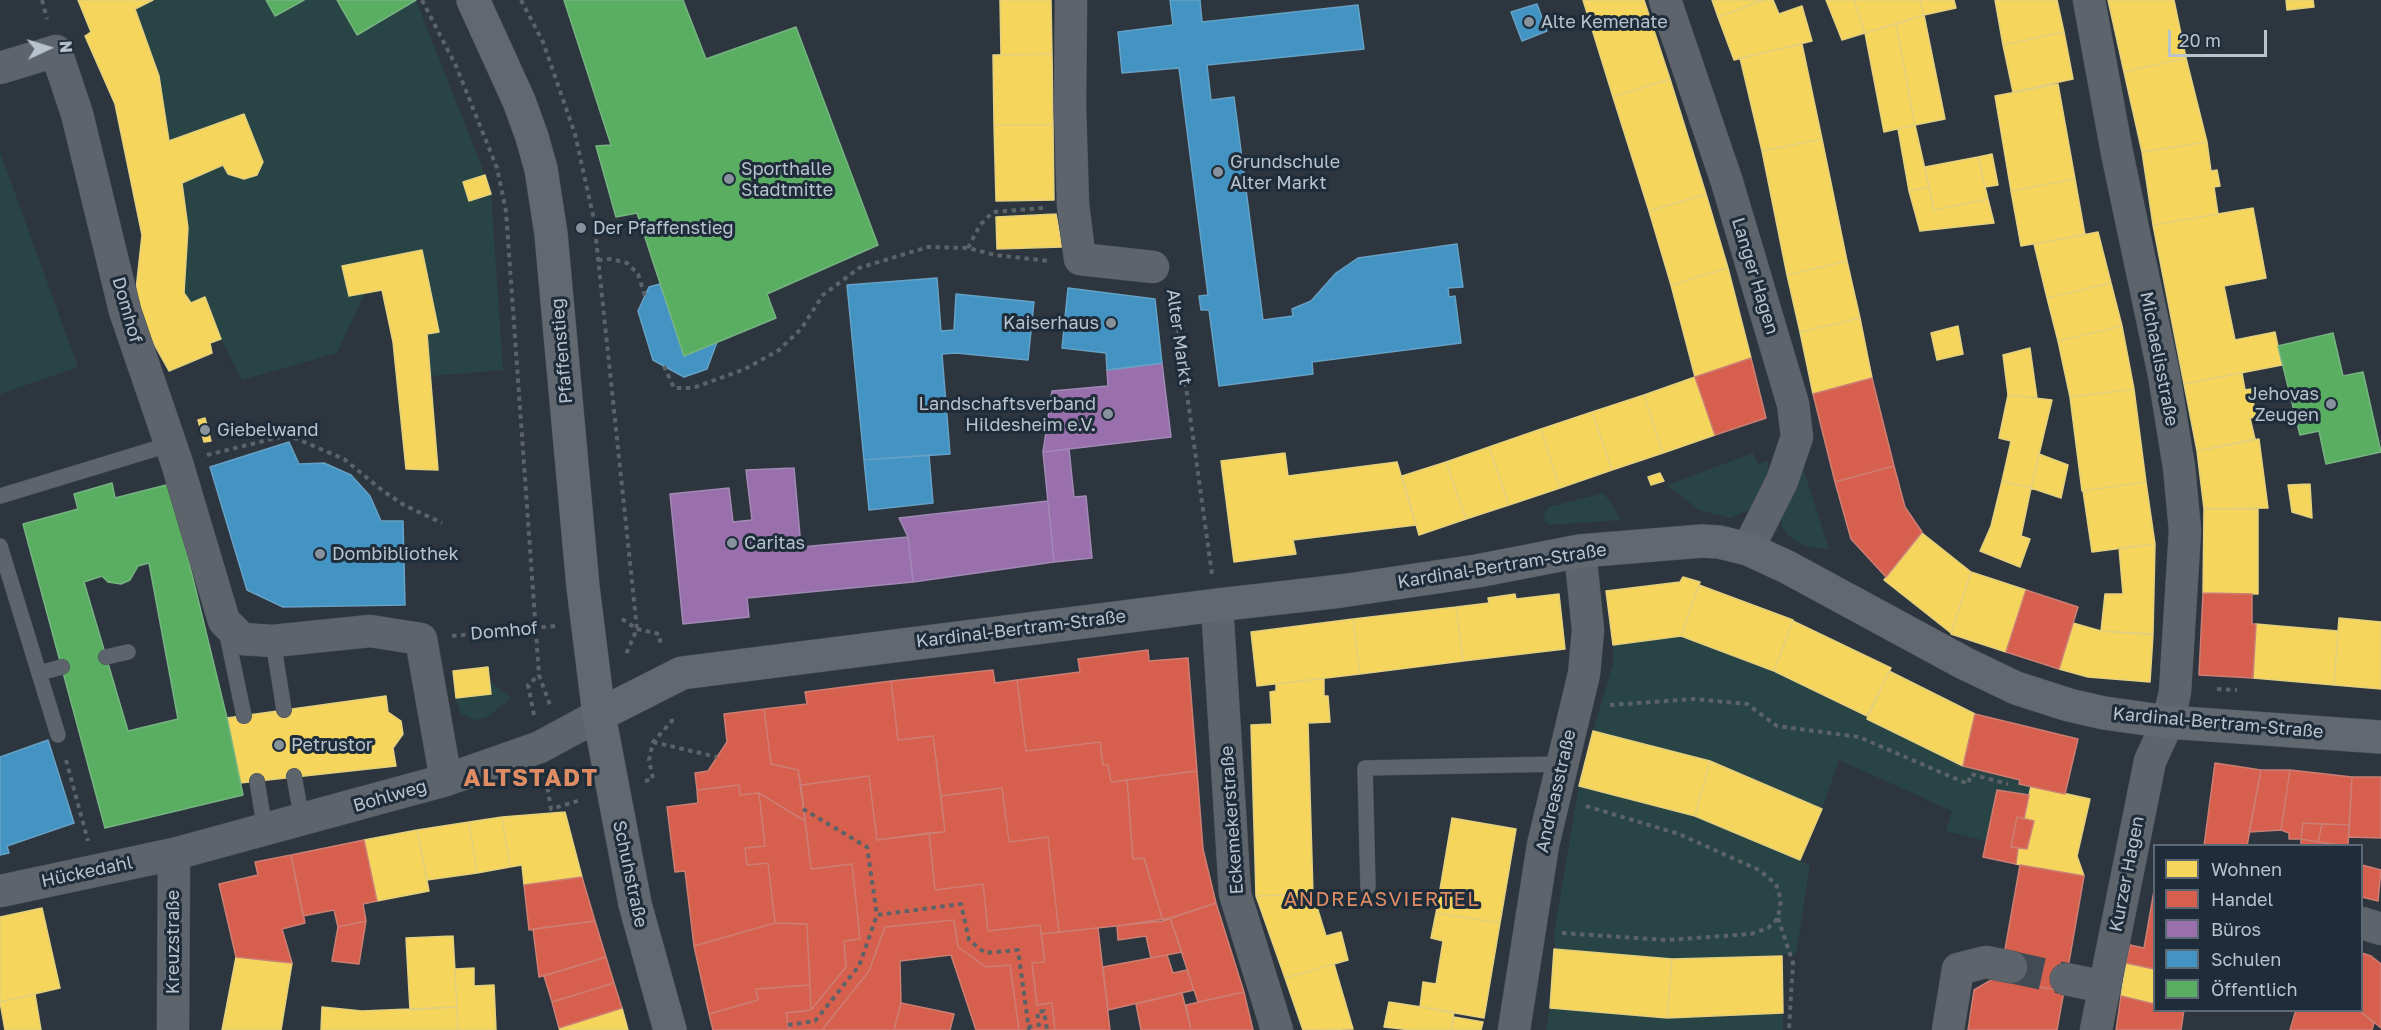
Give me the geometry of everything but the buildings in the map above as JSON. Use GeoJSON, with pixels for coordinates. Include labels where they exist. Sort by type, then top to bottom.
{"type":"FeatureCollection","features":[{"type":"Feature","properties":{"kind":"street","name":"Pfaffenstieg"},"geometry":{"type":"LineString","coordinates":[[473,0],[498,51],[522,110],[532,137],[545,192],[556,279],[586,623],[599,716]]}},
{"type":"Feature","properties":{"kind":"street"},"geometry":{"type":"LineString","coordinates":[[1071,0],[1070,107],[1073,205],[1080,259]]}},
{"type":"Feature","properties":{"kind":"street","name":"Langer Hagen"},"geometry":{"type":"LineString","coordinates":[[1665,0],[1727,182],[1793,404],[1797,437],[1782,481],[1748,549]]}},
{"type":"Feature","properties":{"kind":"street","name":"Michaelisstraße"},"geometry":{"type":"LineString","coordinates":[[2089,0],[2117,153],[2164,375],[2179,467],[2185,530],[2175,692],[2168,722]]}},
{"type":"Feature","properties":{"kind":"street","name":"Domhof"},"geometry":{"type":"LineString","coordinates":[[0,68],[56,51],[77,114],[125,311],[174,453],[224,621]]}},
{"type":"Feature","properties":{"kind":"street","name":"Alter Markt"},"geometry":{"type":"LineString","coordinates":[[1080,259],[1152,267]]}},
{"type":"Feature","properties":{"kind":"street","name":"Kardinal-Bertram-Straße"},"geometry":{"type":"LineString","coordinates":[[599,716],[682,674],[1217,604],[1341,591],[1478,571],[1580,552],[1702,541],[1719,542],[1748,549],[1788,567],[1964,663],[2016,688],[2068,705],[2104,713],[2168,722],[2381,736]]}},
{"type":"Feature","properties":{"kind":"street","name":"Andreasstraße"},"geometry":{"type":"LineString","coordinates":[[1514,1030],[1543,844],[1584,674],[1588,630],[1580,552]]}},
{"type":"Feature","properties":{"kind":"street","name":"Eckemekerstraße"},"geometry":{"type":"LineString","coordinates":[[1217,604],[1235,894],[1277,1030]]}},
{"type":"Feature","properties":{"kind":"street"},"geometry":{"type":"LineString","coordinates":[[224,621],[242,639],[273,641],[370,631],[421,639],[446,780]]}},
{"type":"Feature","properties":{"kind":"street","name":"Bohlweg"},"geometry":{"type":"LineString","coordinates":[[174,854],[446,780],[540,747],[599,716]]}},
{"type":"Feature","properties":{"kind":"street","name":"Schuhstraße"},"geometry":{"type":"LineString","coordinates":[[599,716],[635,904],[670,1030]]}},
{"type":"Feature","properties":{"kind":"street","name":"Kurzer Hagen"},"geometry":{"type":"LineString","coordinates":[[2096,1030],[2104,987],[2142,861],[2150,761],[2168,722]]}},
{"type":"Feature","properties":{"kind":"street","name":"Hückedahl"},"geometry":{"type":"LineString","coordinates":[[0,891],[174,854]]}},
{"type":"Feature","properties":{"kind":"street","name":"Kreuzstraße"},"geometry":{"type":"LineString","coordinates":[[173,1030],[174,854]]}},
{"type":"Feature","properties":{"kind":"street"},"geometry":{"type":"LineString","coordinates":[[2363,924],[2381,929]]}},
{"type":"Feature","properties":{"kind":"street"},"geometry":{"type":"LineString","coordinates":[[1948,1030],[1958,969],[1986,962],[2011,967]]}},
{"type":"Feature","properties":{"kind":"street"},"geometry":{"type":"LineString","coordinates":[[2066,979],[2104,987]]}},
{"type":"Feature","properties":{"kind":"lane"},"geometry":{"type":"LineString","coordinates":[[0,496],[174,453]]}},
{"type":"Feature","properties":{"kind":"lane"},"geometry":{"type":"LineString","coordinates":[[0,546],[58,735]]}},
{"type":"Feature","properties":{"kind":"lane","name":"Domhof"},"geometry":{"type":"LineString","coordinates":[[224,621],[244,716]]}},
{"type":"Feature","properties":{"kind":"lane"},"geometry":{"type":"LineString","coordinates":[[273,641],[284,711]]}},
{"type":"Feature","properties":{"kind":"lane"},"geometry":{"type":"LineString","coordinates":[[106,657],[128,652]]}},
{"type":"Feature","properties":{"kind":"lane"},"geometry":{"type":"LineString","coordinates":[[39,673],[62,667]]}},
{"type":"Feature","properties":{"kind":"lane"},"geometry":{"type":"LineString","coordinates":[[1368,887],[1365,768],[1562,764]]}},
{"type":"Feature","properties":{"kind":"lane"},"geometry":{"type":"LineString","coordinates":[[294,776],[302,820]]}},
{"type":"Feature","properties":{"kind":"lane"},"geometry":{"type":"LineString","coordinates":[[258,781],[265,830]]}},
{"type":"Feature","properties":{"kind":"path"},"geometry":{"type":"LineString","coordinates":[[422,0],[456,66],[493,158],[506,211],[539,675]]}},
{"type":"Feature","properties":{"kind":"path"},"geometry":{"type":"LineString","coordinates":[[521,0],[543,42],[575,134],[594,220],[637,629]]}},
{"type":"Feature","properties":{"kind":"path"},"geometry":{"type":"LineString","coordinates":[[968,248],[980,225],[993,212],[1073,205]]}},
{"type":"Feature","properties":{"kind":"path"},"geometry":{"type":"LineString","coordinates":[[664,366],[674,388],[693,388],[745,369],[779,350],[801,329],[823,295],[859,268],[928,247],[968,248],[995,255],[1053,262],[1080,259]]}},
{"type":"Feature","properties":{"kind":"path"},"geometry":{"type":"LineString","coordinates":[[598,260],[611,259],[627,263],[638,273],[645,296]]}},
{"type":"Feature","properties":{"kind":"path","name":"Alter Markt"},"geometry":{"type":"LineString","coordinates":[[1152,267],[1171,278],[1217,604]]}},
{"type":"Feature","properties":{"kind":"path"},"geometry":{"type":"LineString","coordinates":[[174,453],[288,435],[344,459],[397,501],[442,523]]}},
{"type":"Feature","properties":{"kind":"path","name":"Domhof"},"geometry":{"type":"LineString","coordinates":[[421,639],[586,623]]}},
{"type":"Feature","properties":{"kind":"path"},"geometry":{"type":"LineString","coordinates":[[1575,708],[1694,699],[1746,704],[1778,726],[1859,736],[1968,784],[1971,774],[2008,784]]}},
{"type":"Feature","properties":{"kind":"path"},"geometry":{"type":"LineString","coordinates":[[653,742],[717,757]]}},
{"type":"Feature","properties":{"kind":"path"},"geometry":{"type":"LineString","coordinates":[[66,760],[90,846]]}},
{"type":"Feature","properties":{"kind":"path"},"geometry":{"type":"LineString","coordinates":[[1554,797],[1679,834],[1759,870],[1776,884],[1781,900],[1778,918],[1794,963],[1789,1030]]}},
{"type":"Feature","properties":{"kind":"path"},"geometry":{"type":"LineString","coordinates":[[788,1024],[815,1021],[859,966],[877,915],[867,847],[803,809]]}},
{"type":"Feature","properties":{"kind":"path"},"geometry":{"type":"LineString","coordinates":[[877,915],[961,904],[969,940],[985,953],[1018,950],[1028,1028],[1039,1025],[1037,1012],[1044,1011],[1047,1030]]}},
{"type":"Feature","properties":{"kind":"path"},"geometry":{"type":"LineString","coordinates":[[1529,931],[1667,939],[1751,934],[1768,928],[1778,918]]}},
{"type":"Feature","properties":{"kind":"green space"},"geometry":{"type":"Polygon","coordinates":[[[153,0],[266,0],[275,16],[304,0],[337,0],[357,34],[416,0],[485,175],[463,182],[469,200],[491,194],[503,370],[430,376],[427,334],[438,332],[421,250],[342,266],[349,296],[365,293],[337,353],[242,380],[221,339],[205,297],[191,303],[184,293],[188,228],[182,183],[223,165],[228,174],[244,179],[257,175],[263,162],[243,114],[169,141],[159,76],[135,9],[153,0]]]}},
{"type":"Feature","properties":{"kind":"green space"},"geometry":{"type":"Polygon","coordinates":[[[0,152],[78,367],[0,394],[0,152]]]}},
{"type":"Feature","properties":{"kind":"green space"},"geometry":{"type":"Polygon","coordinates":[[[1753,453],[1758,464],[1768,461],[1768,480],[1751,509],[1730,518],[1699,510],[1667,485],[1753,453]]]}},
{"type":"Feature","properties":{"kind":"green space"},"geometry":{"type":"Polygon","coordinates":[[[1802,464],[1829,550],[1809,547],[1797,542],[1782,526],[1782,504],[1802,464]]]}},
{"type":"Feature","properties":{"kind":"green space"},"geometry":{"type":"Polygon","coordinates":[[[1604,493],[1621,520],[1550,525],[1545,522],[1544,513],[1549,507],[1604,493]]]}},
{"type":"Feature","properties":{"kind":"green space"},"geometry":{"type":"Polygon","coordinates":[[[1681,636],[1774,671],[1963,766],[2020,780],[2019,784],[2031,786],[2029,795],[1997,790],[1986,841],[1946,831],[1952,811],[1839,760],[1822,809],[1710,761],[1593,731],[1613,664],[1613,645],[1681,636]]]}},
{"type":"Feature","properties":{"kind":"green space"},"geometry":{"type":"Polygon","coordinates":[[[490,682],[511,698],[486,718],[476,720],[461,714],[456,698],[491,694],[490,682]]]}},
{"type":"Feature","properties":{"kind":"green space"},"geometry":{"type":"Polygon","coordinates":[[[1579,786],[1695,816],[1810,865],[1796,954],[1672,959],[1555,949],[1554,933],[1579,786]]]}},
{"type":"Feature","properties":{"kind":"green space"},"geometry":{"type":"Polygon","coordinates":[[[1550,1008],[1667,1018],[1783,1013],[1783,1030],[1546,1030],[1550,1008]]]}},
{"type":"Feature","properties":{"kind":"tunnel"},"geometry":{"type":"LineString","coordinates":[[2011,967],[2066,979]]}},
{"type":"Feature","properties":{"kind":"place","name":"Alte Kemenate"},"geometry":{"type":"Point","coordinates":[1529,22]}},
{"type":"Feature","properties":{"kind":"place","name":"Grundschule Alter Markt"},"geometry":{"type":"Point","coordinates":[1218,172]}},
{"type":"Feature","properties":{"kind":"place","name":"Sporthalle Stadtmitte"},"geometry":{"type":"Point","coordinates":[729,179]}},
{"type":"Feature","properties":{"kind":"place","name":"Der Pfaffenstieg"},"geometry":{"type":"Point","coordinates":[581,228]}},
{"type":"Feature","properties":{"kind":"place","name":"Kaiserhaus"},"geometry":{"type":"Point","coordinates":[1111,323]}},
{"type":"Feature","properties":{"kind":"place","name":"Jehovas Zeugen"},"geometry":{"type":"Point","coordinates":[2331,404]}},
{"type":"Feature","properties":{"kind":"place","name":"Landschaftsverband Hildesheim e.V."},"geometry":{"type":"Point","coordinates":[1108,414]}},
{"type":"Feature","properties":{"kind":"place","name":"Giebelwand"},"geometry":{"type":"Point","coordinates":[205,430]}},
{"type":"Feature","properties":{"kind":"place","name":"Caritas"},"geometry":{"type":"Point","coordinates":[732,543]}},
{"type":"Feature","properties":{"kind":"place","name":"Dombibliothek"},"geometry":{"type":"Point","coordinates":[320,554]}},
{"type":"Feature","properties":{"kind":"place","name":"Petrustor"},"geometry":{"type":"Point","coordinates":[279,745]}},
{"type":"Feature","properties":{"kind":"district","name":"ALTSTADT"},"geometry":{"type":"Point","coordinates":[531,778]}},
{"type":"Feature","properties":{"kind":"district","name":"ANDREASVIERTEL"},"geometry":{"type":"Point","coordinates":[1382,900]}}]}
